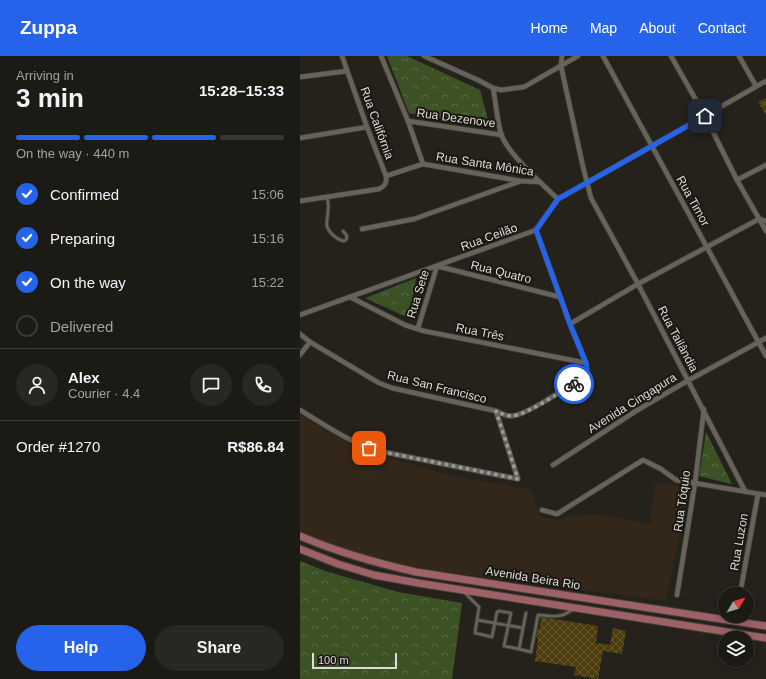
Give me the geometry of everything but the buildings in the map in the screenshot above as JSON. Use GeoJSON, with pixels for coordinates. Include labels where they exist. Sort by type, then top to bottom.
{"type":"FeatureCollection","features":[{"type":"Feature","properties":{"kind":"main road","name":"Avenida Beira Rio"},"geometry":{"type":"LineString","coordinates":[[300,536],[377,563],[408,570],[766,626]]}},
{"type":"Feature","properties":{"kind":"main road","name":"Avenida Beira Rio"},"geometry":{"type":"LineString","coordinates":[[300,549],[338,564],[374,575],[765,639]]}},
{"type":"Feature","properties":{"kind":"main road"},"geometry":{"type":"LineString","coordinates":[[577,608],[582,597]]}},
{"type":"Feature","properties":{"kind":"street","name":"Rua Califórnia"},"geometry":{"type":"LineString","coordinates":[[327,197],[374,190],[383,187],[386,183],[386,176],[342,56]]}},
{"type":"Feature","properties":{"kind":"street","name":"Rua Santa Mônica"},"geometry":{"type":"LineString","coordinates":[[381,56],[408,121],[422,164],[521,181],[540,182],[558,199]]}},
{"type":"Feature","properties":{"kind":"street"},"geometry":{"type":"LineString","coordinates":[[424,56],[493,88],[501,90],[524,87],[578,56]]}},
{"type":"Feature","properties":{"kind":"street"},"geometry":{"type":"LineString","coordinates":[[562,56],[561,66],[587,182]]}},
{"type":"Feature","properties":{"kind":"street","name":"Rua Timor"},"geometry":{"type":"LineString","coordinates":[[603,56],[766,356]]}},
{"type":"Feature","properties":{"kind":"street"},"geometry":{"type":"LineString","coordinates":[[671,56],[705,116],[737,180],[766,231]]}},
{"type":"Feature","properties":{"kind":"street"},"geometry":{"type":"LineString","coordinates":[[739,56],[756,86]]}},
{"type":"Feature","properties":{"kind":"street"},"geometry":{"type":"LineString","coordinates":[[300,77],[347,71]]}},
{"type":"Feature","properties":{"kind":"street","name":"Rua Ceilão"},"geometry":{"type":"LineString","coordinates":[[300,315],[536,230],[558,199],[766,81]]}},
{"type":"Feature","properties":{"kind":"street","name":"Rua Dezenove"},"geometry":{"type":"LineString","coordinates":[[408,121],[502,135],[493,88]]}},
{"type":"Feature","properties":{"kind":"street"},"geometry":{"type":"LineString","coordinates":[[300,138],[367,127]]}},
{"type":"Feature","properties":{"kind":"street"},"geometry":{"type":"LineString","coordinates":[[502,135],[510,151],[540,182]]}},
{"type":"Feature","properties":{"kind":"street"},"geometry":{"type":"LineString","coordinates":[[386,176],[422,164]]}},
{"type":"Feature","properties":{"kind":"street"},"geometry":{"type":"LineString","coordinates":[[737,180],[766,165]]}},
{"type":"Feature","properties":{"kind":"street"},"geometry":{"type":"LineString","coordinates":[[362,229],[414,219],[521,181]]}},
{"type":"Feature","properties":{"kind":"street","name":"Rua Tailândia"},"geometry":{"type":"LineString","coordinates":[[587,182],[591,198],[689,380],[745,491]]}},
{"type":"Feature","properties":{"kind":"street"},"geometry":{"type":"LineString","coordinates":[[300,201],[327,197]]}},
{"type":"Feature","properties":{"kind":"street"},"geometry":{"type":"LineString","coordinates":[[570,324],[638,284],[759,219],[766,221]]}},
{"type":"Feature","properties":{"kind":"street"},"geometry":{"type":"LineString","coordinates":[[536,230],[570,324],[586,363]]}},
{"type":"Feature","properties":{"kind":"street","name":"Rua Quatro"},"geometry":{"type":"LineString","coordinates":[[436,266],[560,297]]}},
{"type":"Feature","properties":{"kind":"street","name":"Rua Sete"},"geometry":{"type":"LineString","coordinates":[[418,328],[436,266]]}},
{"type":"Feature","properties":{"kind":"street","name":"Rua Três"},"geometry":{"type":"LineString","coordinates":[[350,297],[405,324],[424,331],[586,363]]}},
{"type":"Feature","properties":{"kind":"street","name":"Rua San Francisco"},"geometry":{"type":"LineString","coordinates":[[300,334],[310,342],[379,383],[392,388],[496,411],[511,416],[519,415],[543,403],[583,377],[587,370],[586,363]]}},
{"type":"Feature","properties":{"kind":"street","name":"Avenida Cingapura"},"geometry":{"type":"LineString","coordinates":[[553,465],[689,380],[766,338]]}},
{"type":"Feature","properties":{"kind":"street"},"geometry":{"type":"LineString","coordinates":[[300,355],[310,342]]}},
{"type":"Feature","properties":{"kind":"street","name":"Rua Tóquio"},"geometry":{"type":"LineString","coordinates":[[678,595],[695,483],[704,409]]}},
{"type":"Feature","properties":{"kind":"street"},"geometry":{"type":"LineString","coordinates":[[300,410],[344,437],[369,448],[518,479],[496,411]]}},
{"type":"Feature","properties":{"kind":"street"},"geometry":{"type":"LineString","coordinates":[[542,510],[557,514],[643,460],[661,469],[676,480],[766,495]]}},
{"type":"Feature","properties":{"kind":"street","name":"Rua Luzon"},"geometry":{"type":"LineString","coordinates":[[741,587],[758,494]]}},
{"type":"Feature","properties":{"kind":"lane"},"geometry":{"type":"LineString","coordinates":[[327,197],[327,228],[340,240],[344,241],[346,240],[347,236],[343,231]]}},
{"type":"Feature","properties":{"kind":"lane"},"geometry":{"type":"LineString","coordinates":[[461,590],[479,607],[475,633],[492,637],[497,612],[511,613],[504,646],[530,652],[538,615],[561,616],[577,608]]}},
{"type":"Feature","properties":{"kind":"lane"},"geometry":{"type":"LineString","coordinates":[[519,650],[526,613]]}},
{"type":"Feature","properties":{"kind":"lane"},"geometry":{"type":"LineString","coordinates":[[477,620],[523,628]]}},
{"type":"Feature","properties":{"kind":"shaded area"},"geometry":{"type":"Polygon","coordinates":[[[300,414],[352,446],[376,454],[449,475],[530,489],[541,517],[558,520],[566,517],[581,515],[604,515],[650,524],[655,483],[690,487],[666,601],[421,569],[352,552],[300,532],[300,414]]]}},
{"type":"Feature","properties":{"kind":"green space"},"geometry":{"type":"Polygon","coordinates":[[[387,56],[407,56],[480,90],[490,127],[409,113],[387,56]]]}},
{"type":"Feature","properties":{"kind":"green space"},"geometry":{"type":"Polygon","coordinates":[[[416,278],[409,318],[365,298],[416,278]]]}},
{"type":"Feature","properties":{"kind":"green space"},"geometry":{"type":"Polygon","coordinates":[[[706,432],[732,484],[699,476],[706,432]]]}},
{"type":"Feature","properties":{"kind":"green space"},"geometry":{"type":"Polygon","coordinates":[[[300,561],[325,571],[398,592],[462,603],[452,679],[300,679],[300,561]]]}},
{"type":"Feature","properties":{"kind":"way so far"},"geometry":{"type":"LineString","coordinates":[[369,448],[518,479],[496,411],[511,416],[519,415],[543,403],[574,384]]}},
{"type":"Feature","properties":{"kind":"route"},"geometry":{"type":"LineString","coordinates":[[574,384],[583,377],[587,370],[586,363],[570,324],[536,230],[558,199],[705,116]]}}]}
